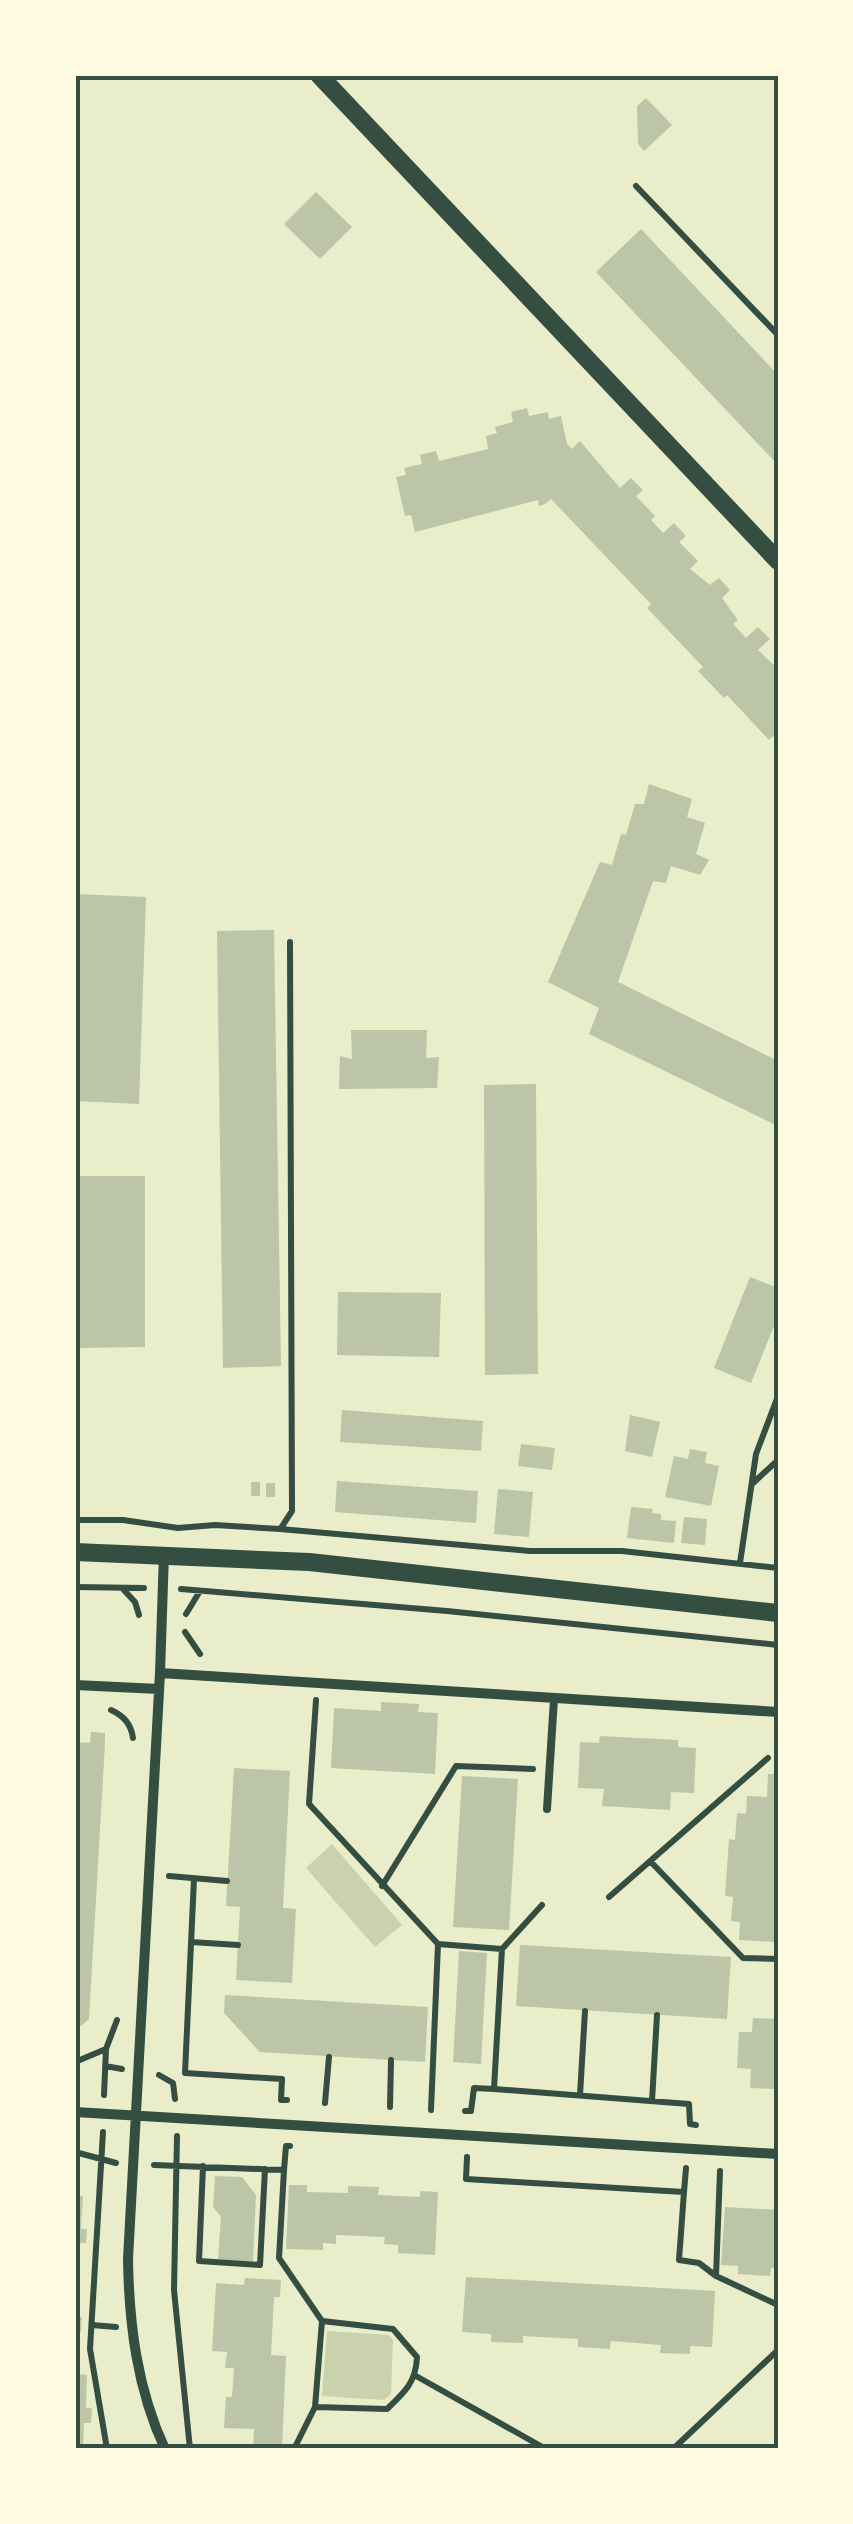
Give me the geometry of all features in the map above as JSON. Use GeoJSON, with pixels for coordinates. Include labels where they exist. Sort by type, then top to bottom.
{"type":"FeatureCollection","features":[{"type":"Feature","properties":{"kind":"street"},"geometry":{"type":"LineString","coordinates":[[319,75],[778,560]]}},
{"type":"Feature","properties":{"kind":"street"},"geometry":{"type":"LineString","coordinates":[[75,1552],[309,1562],[778,1613]]}},
{"type":"Feature","properties":{"kind":"street"},"geometry":{"type":"LineString","coordinates":[[164,1554],[129,2313],[140,2376],[164,2449]]}},
{"type":"Feature","properties":{"kind":"street"},"geometry":{"type":"LineString","coordinates":[[160,1672],[778,1712]]}},
{"type":"Feature","properties":{"kind":"street"},"geometry":{"type":"LineString","coordinates":[[75,1685],[159,1689]]}},
{"type":"Feature","properties":{"kind":"street"},"geometry":{"type":"LineString","coordinates":[[75,2112],[778,2154]]}},
{"type":"Feature","properties":{"kind":"lane"},"geometry":{"type":"LineString","coordinates":[[547,1809],[554,1699]]}},
{"type":"Feature","properties":{"kind":"path"},"geometry":{"type":"LineString","coordinates":[[636,186],[778,335]]}},
{"type":"Feature","properties":{"kind":"path"},"geometry":{"type":"LineString","coordinates":[[280,1529],[292,1511],[290,942]]}},
{"type":"Feature","properties":{"kind":"path"},"geometry":{"type":"LineString","coordinates":[[740,1564],[756,1454],[778,1396]]}},
{"type":"Feature","properties":{"kind":"path"},"geometry":{"type":"LineString","coordinates":[[752,1485],[778,1460]]}},
{"type":"Feature","properties":{"kind":"path"},"geometry":{"type":"LineString","coordinates":[[75,1520],[123,1520],[178,1528],[215,1525],[280,1529],[530,1551],[595,1550],[778,1568]]}},
{"type":"Feature","properties":{"kind":"path"},"geometry":{"type":"LineString","coordinates":[[75,1587],[200,1590],[778,1645]]}},
{"type":"Feature","properties":{"kind":"path"},"geometry":{"type":"LineString","coordinates":[[121,1587],[135,1602],[141,1620]]}},
{"type":"Feature","properties":{"kind":"path"},"geometry":{"type":"LineString","coordinates":[[200,1590],[188,1607],[184,1622],[186,1636],[198,1654],[208,1658]]}},
{"type":"Feature","properties":{"kind":"path"},"geometry":{"type":"LineString","coordinates":[[317,1684],[309,1804],[438,1944],[502,1948]]}},
{"type":"Feature","properties":{"kind":"path"},"geometry":{"type":"LineString","coordinates":[[133,1740],[134,1688]]}},
{"type":"Feature","properties":{"kind":"path"},"geometry":{"type":"LineString","coordinates":[[94,1709],[112,1710],[132,1728]]}},
{"type":"Feature","properties":{"kind":"path"},"geometry":{"type":"LineString","coordinates":[[609,1897],[768,1758]]}},
{"type":"Feature","properties":{"kind":"path"},"geometry":{"type":"LineString","coordinates":[[382,1886],[456,1766],[534,1769]]}},
{"type":"Feature","properties":{"kind":"path"},"geometry":{"type":"LineString","coordinates":[[651,1862],[743,1958],[778,1959]]}},
{"type":"Feature","properties":{"kind":"path"},"geometry":{"type":"LineString","coordinates":[[185,2073],[194,1879],[227,1881]]}},
{"type":"Feature","properties":{"kind":"path"},"geometry":{"type":"LineString","coordinates":[[494,2089],[502,1948],[542,1905]]}},
{"type":"Feature","properties":{"kind":"path"},"geometry":{"type":"LineString","coordinates":[[191,1942],[238,1945]]}},
{"type":"Feature","properties":{"kind":"path"},"geometry":{"type":"LineString","coordinates":[[431,2110],[438,1944]]}},
{"type":"Feature","properties":{"kind":"path"},"geometry":{"type":"LineString","coordinates":[[580,2095],[585,2011]]}},
{"type":"Feature","properties":{"kind":"path"},"geometry":{"type":"LineString","coordinates":[[652,2101],[657,2015]]}},
{"type":"Feature","properties":{"kind":"path"},"geometry":{"type":"LineString","coordinates":[[107,2449],[90,2349],[103,2162],[106,2049],[117,2024]]}},
{"type":"Feature","properties":{"kind":"path"},"geometry":{"type":"LineString","coordinates":[[75,2062],[106,2049]]}},
{"type":"Feature","properties":{"kind":"path"},"geometry":{"type":"LineString","coordinates":[[325,2103],[330,2056]]}},
{"type":"Feature","properties":{"kind":"path"},"geometry":{"type":"LineString","coordinates":[[390,2107],[392,2060]]}},
{"type":"Feature","properties":{"kind":"path"},"geometry":{"type":"LineString","coordinates":[[173,2083],[185,2073],[282,2079],[282,2100],[296,2101]]}},
{"type":"Feature","properties":{"kind":"path"},"geometry":{"type":"LineString","coordinates":[[458,2110],[471,2111],[474,2088],[494,2089],[689,2104],[690,2124],[707,2126]]}},
{"type":"Feature","properties":{"kind":"path"},"geometry":{"type":"LineString","coordinates":[[310,2102],[341,2104]]}},
{"type":"Feature","properties":{"kind":"path"},"geometry":{"type":"LineString","coordinates":[[374,2106],[404,2108]]}},
{"type":"Feature","properties":{"kind":"path"},"geometry":{"type":"LineString","coordinates":[[417,2109],[444,2110]]}},
{"type":"Feature","properties":{"kind":"path"},"geometry":{"type":"LineString","coordinates":[[294,2449],[315,2406],[322,2321],[279,2258],[286,2146],[304,2147]]}},
{"type":"Feature","properties":{"kind":"path"},"geometry":{"type":"LineString","coordinates":[[75,2152],[87,2153],[103,2162]]}},
{"type":"Feature","properties":{"kind":"path"},"geometry":{"type":"LineString","coordinates":[[450,2156],[468,2158],[466,2179],[684,2192],[680,2260],[699,2262],[716,2276],[778,2305]]}},
{"type":"Feature","properties":{"kind":"path"},"geometry":{"type":"LineString","coordinates":[[176,2165],[284,2170]]}},
{"type":"Feature","properties":{"kind":"path"},"geometry":{"type":"LineString","coordinates":[[204,2166],[198,2261],[260,2265],[266,2169]]}},
{"type":"Feature","properties":{"kind":"path"},"geometry":{"type":"LineString","coordinates":[[716,2276],[720,2169]]}},
{"type":"Feature","properties":{"kind":"path"},"geometry":{"type":"LineString","coordinates":[[175,2192],[174,2290],[190,2449]]}},
{"type":"Feature","properties":{"kind":"path"},"geometry":{"type":"LineString","coordinates":[[315,2406],[387,2409],[416,2376],[417,2357],[393,2329],[322,2321]]}},
{"type":"Feature","properties":{"kind":"path"},"geometry":{"type":"LineString","coordinates":[[674,2449],[778,2350]]}},
{"type":"Feature","properties":{"kind":"path"},"geometry":{"type":"LineString","coordinates":[[416,2376],[547,2448]]}},
{"type":"Feature","properties":{"kind":"green space"},"geometry":{"type":"Polygon","coordinates":[[[332,1844],[402,1925],[375,1947],[306,1868],[332,1844]]]}},
{"type":"Feature","properties":{"kind":"green space"},"geometry":{"type":"Polygon","coordinates":[[[327,2331],[389,2335],[393,2340],[391,2394],[384,2400],[322,2396],[327,2331]]]}},
{"type":"Feature","properties":{"kind":"building"},"geometry":{"type":"Polygon","coordinates":[[[646,98],[672,125],[644,151],[638,144],[637,106],[646,98]]]}},
{"type":"Feature","properties":{"kind":"building"},"geometry":{"type":"Polygon","coordinates":[[[316,192],[352,227],[320,259],[284,224],[316,192]]]}},
{"type":"Feature","properties":{"kind":"building"},"geometry":{"type":"Polygon","coordinates":[[[641,229],[778,375],[778,465],[596,272],[641,229]]]}},
{"type":"Feature","properties":{"kind":"building"},"geometry":{"type":"Polygon","coordinates":[[[527,408],[529,416],[548,412],[549,419],[561,416],[567,444],[572,449],[580,441],[620,488],[631,478],[643,490],[636,496],[655,516],[651,520],[663,533],[674,523],[686,536],[679,542],[698,561],[690,569],[710,585],[719,578],[730,590],[722,598],[738,620],[733,624],[746,638],[758,627],[770,639],[758,650],[778,669],[778,737],[775,734],[769,740],[698,671],[703,667],[647,608],[651,604],[551,499],[539,506],[538,500],[415,532],[411,515],[405,516],[396,477],[406,475],[404,468],[422,464],[420,455],[436,451],[439,461],[488,449],[486,436],[497,433],[495,427],[513,422],[511,412],[527,408]]]}},
{"type":"Feature","properties":{"kind":"building"},"geometry":{"type":"Polygon","coordinates":[[[649,784],[692,799],[687,817],[705,823],[696,854],[709,860],[700,875],[671,866],[666,883],[653,881],[618,982],[778,1061],[778,1126],[589,1034],[599,1008],[548,982],[600,862],[612,865],[621,834],[626,835],[635,804],[644,804],[649,784]]]}},
{"type":"Feature","properties":{"kind":"building"},"geometry":{"type":"Polygon","coordinates":[[[75,894],[146,897],[139,1104],[75,1101],[75,894]]]}},
{"type":"Feature","properties":{"kind":"building"},"geometry":{"type":"Polygon","coordinates":[[[274,930],[281,1366],[223,1368],[217,931],[274,930]]]}},
{"type":"Feature","properties":{"kind":"building"},"geometry":{"type":"Polygon","coordinates":[[[351,1030],[427,1030],[426,1058],[439,1057],[437,1088],[339,1089],[340,1056],[352,1059],[351,1030]]]}},
{"type":"Feature","properties":{"kind":"building"},"geometry":{"type":"Polygon","coordinates":[[[536,1084],[538,1374],[485,1375],[484,1085],[536,1084]]]}},
{"type":"Feature","properties":{"kind":"building"},"geometry":{"type":"Polygon","coordinates":[[[75,1176],[145,1176],[145,1347],[75,1348],[75,1176]]]}},
{"type":"Feature","properties":{"kind":"building"},"geometry":{"type":"Polygon","coordinates":[[[750,1277],[778,1288],[778,1316],[751,1383],[714,1368],[750,1277]]]}},
{"type":"Feature","properties":{"kind":"building"},"geometry":{"type":"Polygon","coordinates":[[[338,1292],[441,1293],[439,1357],[337,1355],[338,1292]]]}},
{"type":"Feature","properties":{"kind":"building"},"geometry":{"type":"Polygon","coordinates":[[[342,1410],[483,1421],[481,1451],[340,1442],[342,1410]]]}},
{"type":"Feature","properties":{"kind":"building"},"geometry":{"type":"Polygon","coordinates":[[[630,1415],[660,1422],[652,1457],[625,1451],[630,1415]]]}},
{"type":"Feature","properties":{"kind":"building"},"geometry":{"type":"Polygon","coordinates":[[[521,1444],[555,1448],[552,1470],[518,1466],[521,1444]]]}},
{"type":"Feature","properties":{"kind":"building"},"geometry":{"type":"Polygon","coordinates":[[[690,1449],[707,1452],[705,1463],[719,1466],[711,1506],[665,1497],[674,1456],[688,1459],[690,1449]]]}},
{"type":"Feature","properties":{"kind":"building"},"geometry":{"type":"Polygon","coordinates":[[[337,1481],[478,1491],[476,1523],[335,1512],[337,1481]]]}},
{"type":"Feature","properties":{"kind":"building"},"geometry":{"type":"Polygon","coordinates":[[[251,1482],[260,1482],[260,1496],[251,1496],[251,1482]]]}},
{"type":"Feature","properties":{"kind":"building"},"geometry":{"type":"Polygon","coordinates":[[[266,1483],[275,1483],[275,1497],[266,1497],[266,1483]]]}},
{"type":"Feature","properties":{"kind":"building"},"geometry":{"type":"Polygon","coordinates":[[[498,1489],[533,1492],[529,1537],[494,1534],[498,1489]]]}},
{"type":"Feature","properties":{"kind":"building"},"geometry":{"type":"Polygon","coordinates":[[[631,1507],[653,1509],[652,1513],[661,1514],[661,1520],[676,1521],[674,1543],[627,1538],[631,1507]]]}},
{"type":"Feature","properties":{"kind":"building"},"geometry":{"type":"Polygon","coordinates":[[[684,1517],[707,1519],[705,1545],[681,1543],[684,1517]]]}},
{"type":"Feature","properties":{"kind":"building"},"geometry":{"type":"Polygon","coordinates":[[[381,1702],[419,1704],[418,1712],[438,1713],[435,1774],[331,1768],[334,1708],[381,1711],[381,1702]]]}},
{"type":"Feature","properties":{"kind":"building"},"geometry":{"type":"Polygon","coordinates":[[[91,1732],[105,1733],[105,1744],[89,2019],[75,2026],[75,1742],[90,1743],[91,1732]]]}},
{"type":"Feature","properties":{"kind":"building"},"geometry":{"type":"Polygon","coordinates":[[[600,1736],[678,1740],[678,1747],[696,1748],[694,1793],[671,1792],[670,1810],[602,1806],[604,1789],[578,1788],[580,1742],[599,1743],[600,1736]]]}},
{"type":"Feature","properties":{"kind":"building"},"geometry":{"type":"Polygon","coordinates":[[[234,1768],[290,1771],[283,1908],[296,1909],[292,1983],[236,1980],[240,1907],[226,1906],[234,1768]]]}},
{"type":"Feature","properties":{"kind":"building"},"geometry":{"type":"Polygon","coordinates":[[[768,1774],[778,1774],[778,1942],[739,1940],[740,1922],[731,1921],[733,1897],[725,1896],[729,1839],[735,1840],[737,1813],[746,1814],[747,1796],[767,1797],[768,1774]]]}},
{"type":"Feature","properties":{"kind":"building"},"geometry":{"type":"Polygon","coordinates":[[[462,1776],[518,1779],[509,1930],[453,1927],[462,1776]]]}},
{"type":"Feature","properties":{"kind":"building"},"geometry":{"type":"Polygon","coordinates":[[[520,1945],[731,1957],[727,2019],[516,2006],[520,1945]]]}},
{"type":"Feature","properties":{"kind":"building"},"geometry":{"type":"Polygon","coordinates":[[[459,1951],[487,1953],[481,2064],[453,2062],[459,1951]]]}},
{"type":"Feature","properties":{"kind":"building"},"geometry":{"type":"Polygon","coordinates":[[[225,1995],[428,2007],[425,2062],[260,2052],[224,2013],[225,1995]]]}},
{"type":"Feature","properties":{"kind":"building"},"geometry":{"type":"Polygon","coordinates":[[[753,2018],[778,2019],[778,2089],[750,2088],[751,2069],[737,2068],[739,2032],[752,2032],[753,2018]]]}},
{"type":"Feature","properties":{"kind":"building"},"geometry":{"type":"Polygon","coordinates":[[[215,2176],[242,2177],[256,2195],[253,2262],[218,2259],[221,2217],[213,2207],[215,2176]]]}},
{"type":"Feature","properties":{"kind":"building"},"geometry":{"type":"Polygon","coordinates":[[[289,2185],[307,2185],[307,2192],[348,2193],[348,2186],[379,2187],[378,2195],[420,2197],[420,2191],[438,2192],[435,2255],[398,2253],[398,2245],[384,2244],[385,2237],[336,2235],[336,2244],[323,2243],[323,2250],[286,2249],[289,2185]]]}},
{"type":"Feature","properties":{"kind":"building"},"geometry":{"type":"Polygon","coordinates":[[[75,2196],[83,2196],[81,2229],[87,2229],[86,2243],[80,2243],[78,2276],[75,2276],[75,2196]]]}},
{"type":"Feature","properties":{"kind":"building"},"geometry":{"type":"Polygon","coordinates":[[[725,2207],[778,2210],[778,2268],[771,2268],[770,2276],[738,2274],[738,2266],[721,2265],[725,2207]]]}},
{"type":"Feature","properties":{"kind":"building"},"geometry":{"type":"Polygon","coordinates":[[[466,2277],[715,2291],[712,2347],[690,2346],[690,2354],[660,2353],[661,2345],[611,2341],[610,2349],[578,2347],[578,2339],[523,2336],[523,2343],[491,2342],[491,2334],[462,2332],[466,2277]]]}},
{"type":"Feature","properties":{"kind":"building"},"geometry":{"type":"Polygon","coordinates":[[[245,2278],[281,2280],[280,2297],[274,2297],[271,2355],[286,2356],[282,2449],[253,2449],[254,2429],[224,2428],[226,2397],[232,2397],[234,2368],[225,2368],[227,2352],[212,2351],[216,2283],[244,2285],[245,2278]]]}},
{"type":"Feature","properties":{"kind":"building"},"geometry":{"type":"Polygon","coordinates":[[[75,2317],[82,2317],[81,2332],[75,2332],[75,2317]]]}},
{"type":"Feature","properties":{"kind":"building"},"geometry":{"type":"Polygon","coordinates":[[[75,2374],[87,2375],[86,2408],[92,2408],[91,2423],[84,2423],[83,2449],[75,2449],[75,2374]]]}}]}
